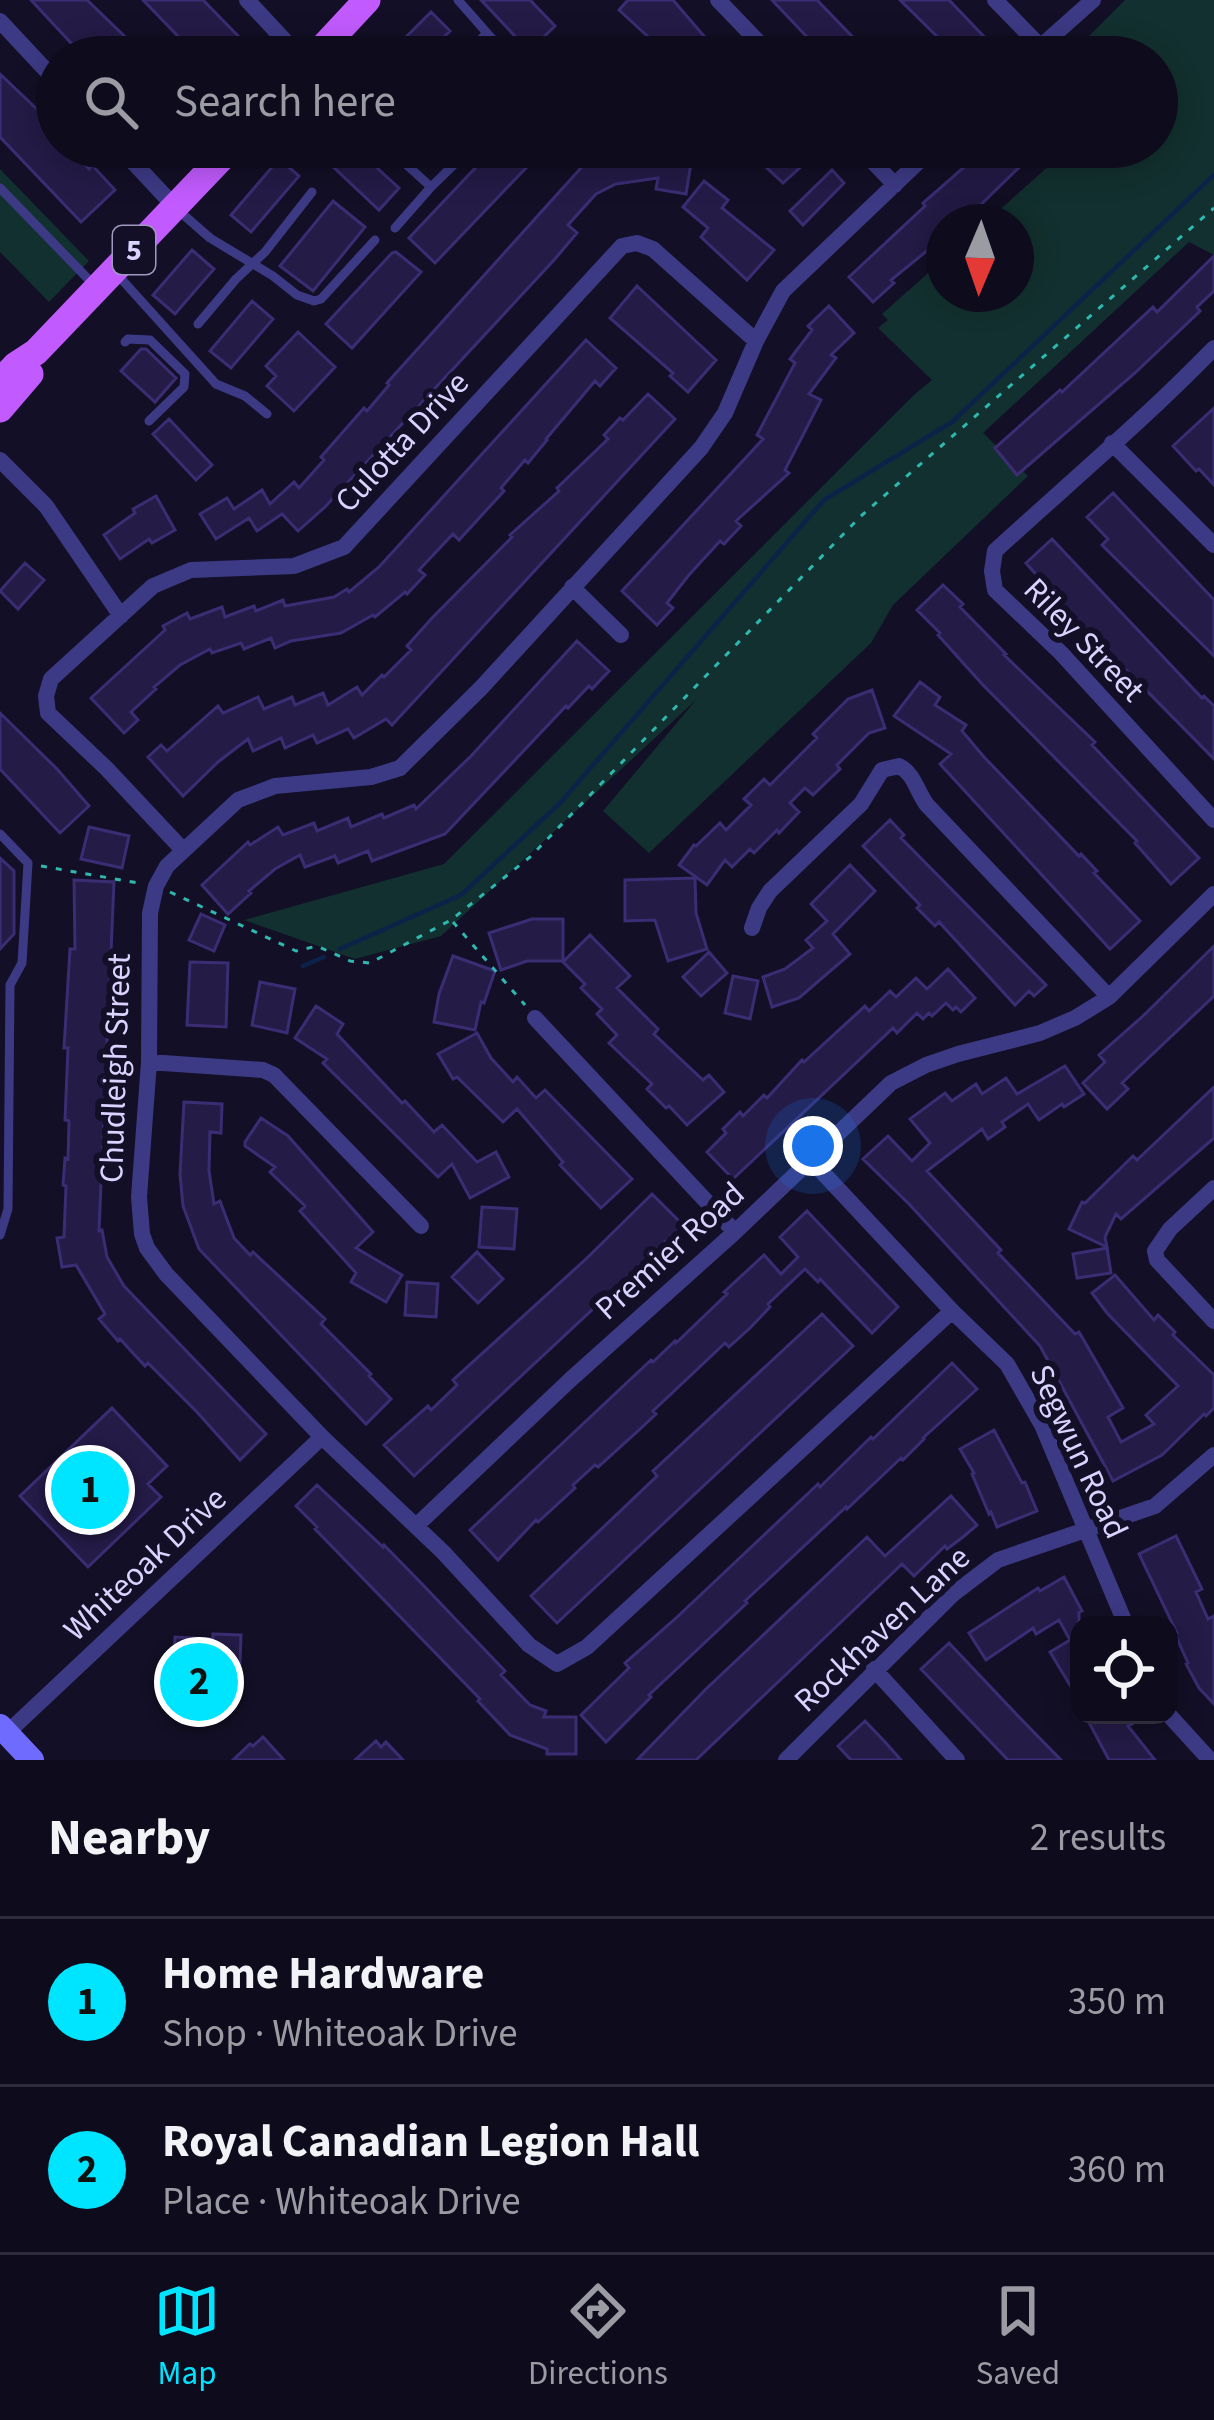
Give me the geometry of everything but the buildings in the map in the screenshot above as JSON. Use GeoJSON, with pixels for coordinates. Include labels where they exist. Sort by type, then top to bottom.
{"type":"FeatureCollection","features":[{"type":"Feature","properties":{"kind":"main road"},"geometry":{"type":"LineString","coordinates":[[334,36],[368,0]]}},
{"type":"Feature","properties":{"kind":"main road","name":"5"},"geometry":{"type":"LineString","coordinates":[[0,382],[36,352],[213,168]]}},
{"type":"Feature","properties":{"kind":"main road","name":"5"},"geometry":{"type":"LineString","coordinates":[[0,409],[29,376],[36,352]]}},
{"type":"Feature","properties":{"kind":"main road"},"geometry":{"type":"LineString","coordinates":[[3,1729],[32,1760]]}},
{"type":"Feature","properties":{"kind":"street"},"geometry":{"type":"LineString","coordinates":[[247,0],[281,36]]}},
{"type":"Feature","properties":{"kind":"street"},"geometry":{"type":"LineString","coordinates":[[718,0],[753,36]]}},
{"type":"Feature","properties":{"kind":"street"},"geometry":{"type":"LineString","coordinates":[[995,0],[1023,36]]}},
{"type":"Feature","properties":{"kind":"street"},"geometry":{"type":"LineString","coordinates":[[1051,36],[1093,0]]}},
{"type":"Feature","properties":{"kind":"street"},"geometry":{"type":"LineString","coordinates":[[0,21],[36,60]]}},
{"type":"Feature","properties":{"kind":"street"},"geometry":{"type":"LineString","coordinates":[[138,168],[176,208]]}},
{"type":"Feature","properties":{"kind":"street"},"geometry":{"type":"LineString","coordinates":[[879,168],[895,185]]}},
{"type":"Feature","properties":{"kind":"street"},"geometry":{"type":"LineString","coordinates":[[156,886],[167,866],[238,800],[275,786],[370,777],[400,769],[482,688],[701,448],[725,413],[783,291],[912,168]]}},
{"type":"Feature","properties":{"kind":"street","name":"Culotta Drive"},"geometry":{"type":"LineString","coordinates":[[183,850],[48,713],[46,697],[51,679],[153,586],[190,570],[294,566],[344,547],[622,246],[637,243],[653,249],[756,341]]}},
{"type":"Feature","properties":{"kind":"street","name":"Riley Street"},"geometry":{"type":"LineString","coordinates":[[1214,348],[1165,399],[995,551],[992,571],[995,590],[1061,653],[1214,820]]}},
{"type":"Feature","properties":{"kind":"street"},"geometry":{"type":"LineString","coordinates":[[1112,443],[1214,544]]}},
{"type":"Feature","properties":{"kind":"street"},"geometry":{"type":"LineString","coordinates":[[0,460],[46,506],[122,616]]}},
{"type":"Feature","properties":{"kind":"street"},"geometry":{"type":"LineString","coordinates":[[572,587],[621,635]]}},
{"type":"Feature","properties":{"kind":"street"},"geometry":{"type":"LineString","coordinates":[[752,928],[770,891],[861,804],[882,770],[899,766],[911,775],[927,805],[1109,997]]}},
{"type":"Feature","properties":{"kind":"street","name":"Chudleigh Street"},"geometry":{"type":"LineString","coordinates":[[156,886],[150,913],[148,1062],[139,1197],[147,1248],[166,1274],[322,1437],[417,1526],[529,1645],[557,1664],[587,1647],[952,1311]]}},
{"type":"Feature","properties":{"kind":"street","name":"Premier Road"},"geometry":{"type":"LineString","coordinates":[[417,1526],[891,1083],[926,1065],[1076,1018],[1109,997],[1214,894]]}},
{"type":"Feature","properties":{"kind":"street"},"geometry":{"type":"LineString","coordinates":[[536,1018],[735,1232]]}},
{"type":"Feature","properties":{"kind":"street"},"geometry":{"type":"LineString","coordinates":[[148,1062],[263,1070],[274,1075],[422,1226]]}},
{"type":"Feature","properties":{"kind":"street","name":"Segwun Road"},"geometry":{"type":"LineString","coordinates":[[811,1160],[1007,1364],[1042,1425],[1122,1616]]}},
{"type":"Feature","properties":{"kind":"street"},"geometry":{"type":"LineString","coordinates":[[1214,1188],[1170,1229],[1155,1251],[1157,1260],[1214,1321]]}},
{"type":"Feature","properties":{"kind":"street","name":"Whiteoak Drive"},"geometry":{"type":"LineString","coordinates":[[3,1729],[322,1437]]}},
{"type":"Feature","properties":{"kind":"street","name":"Rockhaven Lane"},"geometry":{"type":"LineString","coordinates":[[786,1760],[952,1595],[998,1560],[1155,1506],[1214,1455]]}},
{"type":"Feature","properties":{"kind":"street"},"geometry":{"type":"LineString","coordinates":[[874,1669],[957,1760]]}},
{"type":"Feature","properties":{"kind":"street"},"geometry":{"type":"LineString","coordinates":[[1177,1724],[1210,1760]]}},
{"type":"Feature","properties":{"kind":"lane"},"geometry":{"type":"LineString","coordinates":[[458,0],[490,36]]}},
{"type":"Feature","properties":{"kind":"lane"},"geometry":{"type":"LineString","coordinates":[[484,36],[487,33]]}},
{"type":"Feature","properties":{"kind":"lane"},"geometry":{"type":"LineString","coordinates":[[410,168],[431,188]]}},
{"type":"Feature","properties":{"kind":"lane"},"geometry":{"type":"LineString","coordinates":[[395,228],[451,168]]}},
{"type":"Feature","properties":{"kind":"lane"},"geometry":{"type":"LineString","coordinates":[[0,188],[216,384],[245,396],[267,414]]}},
{"type":"Feature","properties":{"kind":"lane"},"geometry":{"type":"LineString","coordinates":[[198,324],[312,192]]}},
{"type":"Feature","properties":{"kind":"lane"},"geometry":{"type":"LineString","coordinates":[[176,208],[210,238],[297,295],[314,301],[375,240]]}},
{"type":"Feature","properties":{"kind":"lane"},"geometry":{"type":"LineString","coordinates":[[125,341],[150,340],[185,374],[184,387],[148,421]]}},
{"type":"Feature","properties":{"kind":"lane"},"geometry":{"type":"LineString","coordinates":[[0,834],[28,863],[22,963],[10,985],[8,1209],[0,1235]]}},
{"type":"Feature","properties":{"kind":"path"},"geometry":{"type":"LineString","coordinates":[[28,863],[156,886],[296,951],[317,946],[350,962],[370,963],[452,920],[530,857],[861,516],[1214,208]]}},
{"type":"Feature","properties":{"kind":"path"},"geometry":{"type":"LineString","coordinates":[[452,920],[536,1018]]}},
{"type":"Feature","properties":{"kind":"green space"},"geometry":{"type":"Polygon","coordinates":[[[1125,0],[1214,0],[1214,255],[1189,242],[983,433],[1028,476],[893,605],[871,643],[649,853],[603,811],[696,700],[441,936],[355,959],[244,920],[444,864],[932,380],[878,328],[888,320],[882,314],[926,275],[926,312],[1034,312],[1034,204],[1006,204],[1046,168],[1178,168],[1178,36],[1089,36],[1125,0]]]}},
{"type":"Feature","properties":{"kind":"green space"},"geometry":{"type":"Polygon","coordinates":[[[0,169],[89,261],[49,302],[0,252],[0,169]]]}},
{"type":"Feature","properties":{"kind":"waterway"},"geometry":{"type":"LineString","coordinates":[[340,949],[461,895],[560,803],[824,500],[952,422],[1214,175]]}},
{"type":"Feature","properties":{"kind":"waterway"},"geometry":{"type":"LineString","coordinates":[[303,966],[324,957]]}},
{"type":"Feature","properties":{"kind":"place","name":"Home Hardware"},"geometry":{"type":"Point","coordinates":[90,1490]}},
{"type":"Feature","properties":{"kind":"place","name":"Royal Canadian Legion Hall"},"geometry":{"type":"Point","coordinates":[199,1682]}}]}
